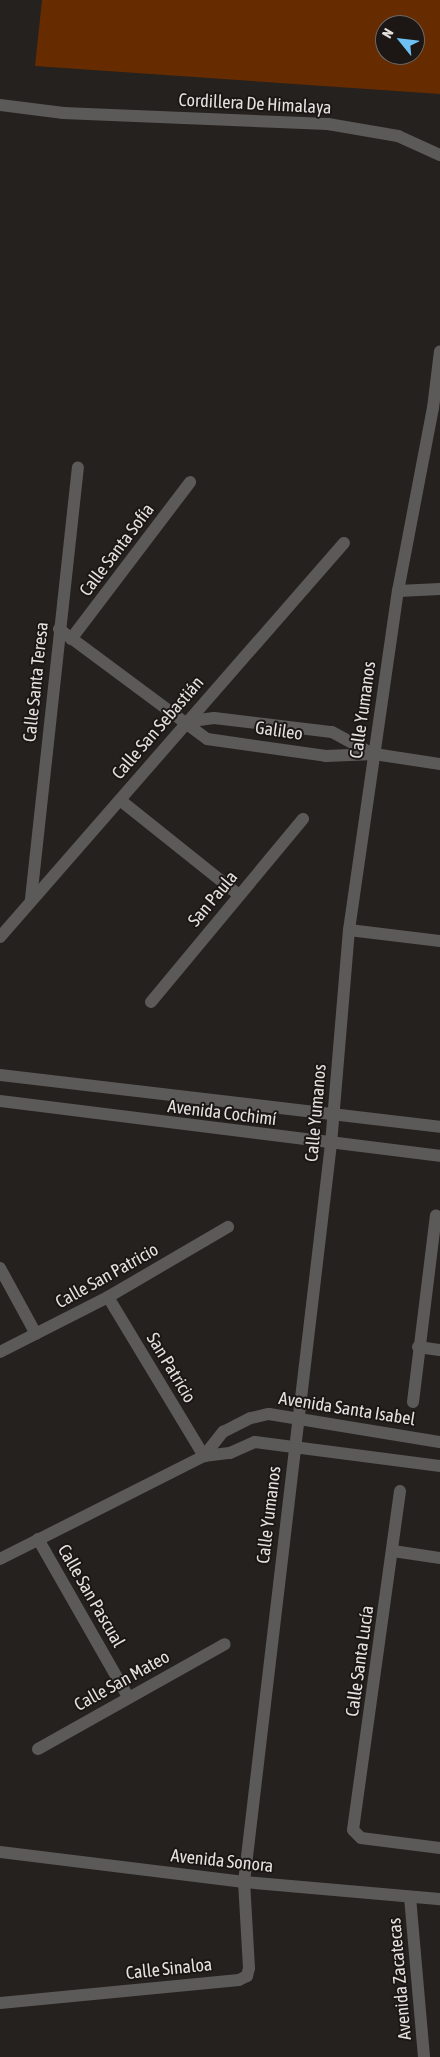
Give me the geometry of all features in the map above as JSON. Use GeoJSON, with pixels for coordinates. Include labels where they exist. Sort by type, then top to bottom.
{"type":"FeatureCollection","features":[{"type":"Feature","properties":{"kind":"street","name":"Cordillera De Himalaya"},"geometry":{"type":"LineString","coordinates":[[0,105],[63,113],[328,124],[398,136],[440,155]]}},
{"type":"Feature","properties":{"kind":"street","name":"Calle Yumanos"},"geometry":{"type":"LineString","coordinates":[[244,1882],[297,1418],[331,1144],[349,930],[398,591],[437,410],[440,351]]}},
{"type":"Feature","properties":{"kind":"street","name":"Calle Santa Teresa"},"geometry":{"type":"LineString","coordinates":[[31,899],[78,468]]}},
{"type":"Feature","properties":{"kind":"street","name":"Calle Santa Sofía"},"geometry":{"type":"LineString","coordinates":[[71,639],[190,482]]}},
{"type":"Feature","properties":{"kind":"street","name":"Calle San Sebastián"},"geometry":{"type":"LineString","coordinates":[[0,937],[31,899],[344,543]]}},
{"type":"Feature","properties":{"kind":"street"},"geometry":{"type":"LineString","coordinates":[[398,591],[440,589]]}},
{"type":"Feature","properties":{"kind":"street","name":"Galileo"},"geometry":{"type":"LineString","coordinates":[[59,629],[208,739],[326,756],[374,754],[440,764]]}},
{"type":"Feature","properties":{"kind":"street","name":"Galileo"},"geometry":{"type":"LineString","coordinates":[[186,722],[214,718],[332,732],[374,754]]}},
{"type":"Feature","properties":{"kind":"street"},"geometry":{"type":"LineString","coordinates":[[120,800],[239,895]]}},
{"type":"Feature","properties":{"kind":"street","name":"San Paula"},"geometry":{"type":"LineString","coordinates":[[151,1002],[303,819]]}},
{"type":"Feature","properties":{"kind":"street"},"geometry":{"type":"LineString","coordinates":[[349,930],[440,942]]}},
{"type":"Feature","properties":{"kind":"street","name":"Avenida Cochimí"},"geometry":{"type":"LineString","coordinates":[[0,1075],[440,1127]]}},
{"type":"Feature","properties":{"kind":"street","name":"Avenida Cochimí"},"geometry":{"type":"LineString","coordinates":[[0,1102],[440,1156]]}},
{"type":"Feature","properties":{"kind":"street"},"geometry":{"type":"LineString","coordinates":[[413,1402],[418,1347],[436,1215]]}},
{"type":"Feature","properties":{"kind":"street","name":"Calle San Patricio"},"geometry":{"type":"LineString","coordinates":[[0,1352],[108,1297],[228,1227]]}},
{"type":"Feature","properties":{"kind":"street"},"geometry":{"type":"LineString","coordinates":[[0,1268],[36,1334]]}},
{"type":"Feature","properties":{"kind":"street","name":"San Patricio"},"geometry":{"type":"LineString","coordinates":[[108,1297],[204,1456]]}},
{"type":"Feature","properties":{"kind":"street"},"geometry":{"type":"LineString","coordinates":[[418,1347],[440,1350]]}},
{"type":"Feature","properties":{"kind":"street","name":"Avenida Santa Isabel"},"geometry":{"type":"LineString","coordinates":[[204,1456],[223,1432],[251,1418],[269,1414],[440,1442]]}},
{"type":"Feature","properties":{"kind":"street","name":"Avenida Santa Isabel"},"geometry":{"type":"LineString","coordinates":[[0,1559],[204,1456],[230,1453],[255,1442],[295,1445],[440,1466]]}},
{"type":"Feature","properties":{"kind":"street","name":"Calle Santa Lucía"},"geometry":{"type":"LineString","coordinates":[[400,1491],[394,1551],[353,1830],[356,1835],[440,1848]]}},
{"type":"Feature","properties":{"kind":"street","name":"Calle San Pascual"},"geometry":{"type":"LineString","coordinates":[[38,1539],[128,1697]]}},
{"type":"Feature","properties":{"kind":"street"},"geometry":{"type":"LineString","coordinates":[[394,1551],[440,1558]]}},
{"type":"Feature","properties":{"kind":"street","name":"Calle San Mateo"},"geometry":{"type":"LineString","coordinates":[[38,1749],[225,1644]]}},
{"type":"Feature","properties":{"kind":"street","name":"Avenida Sonora"},"geometry":{"type":"LineString","coordinates":[[0,1852],[244,1882],[440,1899]]}},
{"type":"Feature","properties":{"kind":"street","name":"Calle Sinaloa"},"geometry":{"type":"LineString","coordinates":[[0,2003],[239,1980],[247,1976],[250,1968],[244,1882]]}},
{"type":"Feature","properties":{"kind":"street","name":"Avenida Zacatecas"},"geometry":{"type":"LineString","coordinates":[[410,1897],[424,2057]]}},
{"type":"Feature","properties":{"kind":"shaded area"},"geometry":{"type":"Polygon","coordinates":[[[42,0],[440,0],[440,94],[35,66],[42,0]]]}}]}
